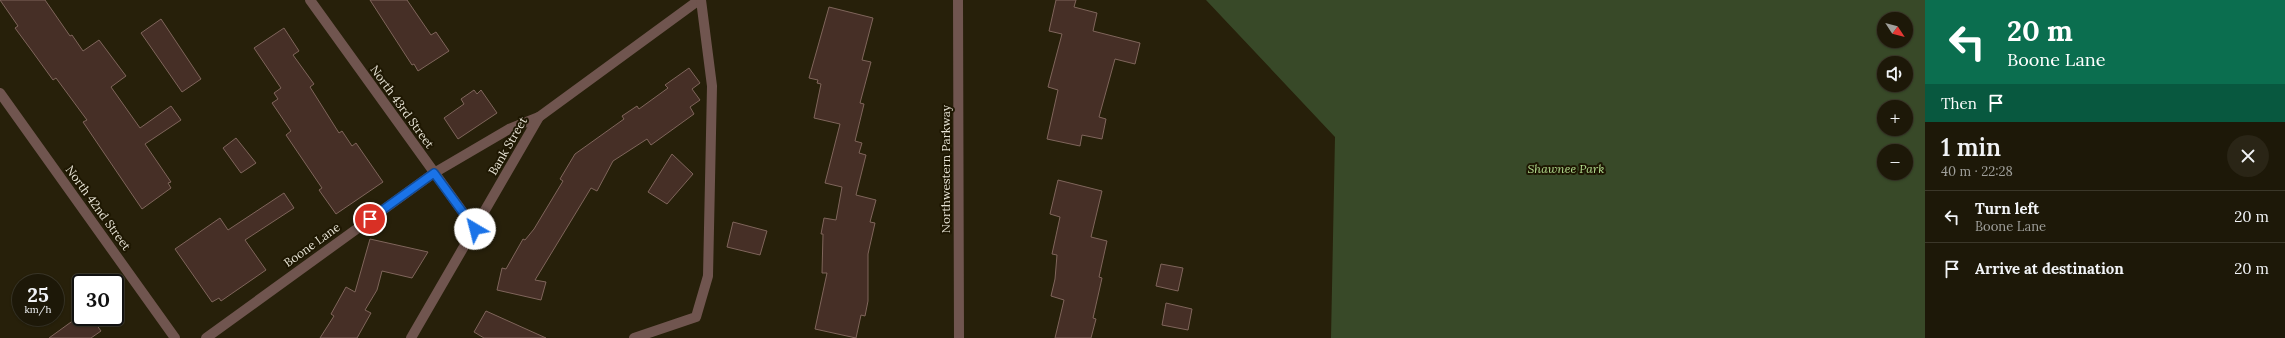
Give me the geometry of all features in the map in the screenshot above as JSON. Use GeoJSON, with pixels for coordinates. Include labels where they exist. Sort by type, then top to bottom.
{"type":"FeatureCollection","features":[{"type":"Feature","properties":{"kind":"street","name":"North 43rd Street"},"geometry":{"type":"LineString","coordinates":[[310,0],[475,229]]}},
{"type":"Feature","properties":{"kind":"street","name":"Bank Street"},"geometry":{"type":"LineString","coordinates":[[411,338],[539,117],[700,0]]}},
{"type":"Feature","properties":{"kind":"street"},"geometry":{"type":"LineString","coordinates":[[634,338],[696,317],[708,276],[712,86],[700,0]]}},
{"type":"Feature","properties":{"kind":"street","name":"Northwestern Parkway"},"geometry":{"type":"LineString","coordinates":[[958,0],[959,338]]}},
{"type":"Feature","properties":{"kind":"street","name":"North 42nd Street"},"geometry":{"type":"LineString","coordinates":[[0,93],[175,338]]}},
{"type":"Feature","properties":{"kind":"street","name":"Boone Lane"},"geometry":{"type":"LineString","coordinates":[[206,338],[434,173],[509,129],[539,117]]}},
{"type":"Feature","properties":{"kind":"green space","name":"Shawnee Park"},"geometry":{"type":"Polygon","coordinates":[[[1206,0],[1925,0],[1925,338],[1331,338],[1335,137],[1206,0]]]}},
{"type":"Feature","properties":{"kind":"building"},"geometry":{"type":"Polygon","coordinates":[[[0,0],[45,0],[70,36],[72,35],[83,51],[99,40],[126,76],[111,87],[140,128],[171,106],[181,120],[145,144],[171,182],[168,183],[171,188],[142,209],[83,122],[87,120],[56,78],[53,80],[15,28],[18,26],[0,0]]]}},
{"type":"Feature","properties":{"kind":"building"},"geometry":{"type":"Polygon","coordinates":[[[370,0],[407,0],[431,35],[436,32],[449,51],[418,71],[414,64],[412,65],[370,0]]]}},
{"type":"Feature","properties":{"kind":"building"},"geometry":{"type":"Polygon","coordinates":[[[1056,0],[1076,0],[1074,7],[1097,13],[1093,31],[1140,43],[1135,64],[1115,59],[1099,117],[1106,119],[1102,139],[1082,135],[1080,146],[1047,139],[1058,90],[1048,87],[1062,34],[1049,31],[1056,0]]]}},
{"type":"Feature","properties":{"kind":"building"},"geometry":{"type":"Polygon","coordinates":[[[829,7],[873,18],[862,60],[871,62],[860,103],[864,104],[855,141],[862,143],[859,153],[866,155],[856,195],[876,200],[870,222],[875,223],[868,254],[868,301],[865,316],[861,315],[856,338],[815,329],[827,273],[822,273],[823,234],[821,234],[824,218],[836,220],[842,187],[825,183],[840,124],[814,118],[821,84],[817,83],[818,80],[809,78],[829,7]]]}},
{"type":"Feature","properties":{"kind":"building"},"geometry":{"type":"Polygon","coordinates":[[[161,19],[201,79],[182,92],[141,33],[161,19]]]}},
{"type":"Feature","properties":{"kind":"building"},"geometry":{"type":"Polygon","coordinates":[[[284,28],[299,51],[293,55],[314,84],[310,87],[339,133],[342,131],[352,146],[356,143],[383,182],[336,214],[319,190],[322,188],[286,135],[291,131],[272,103],[278,99],[274,93],[281,88],[254,48],[284,28]]]}},
{"type":"Feature","properties":{"kind":"building"},"geometry":{"type":"Polygon","coordinates":[[[689,68],[700,83],[692,89],[700,100],[690,107],[694,114],[651,145],[647,139],[613,161],[597,191],[591,188],[535,280],[546,282],[541,300],[497,290],[502,268],[506,269],[523,239],[525,240],[534,229],[563,181],[560,179],[575,154],[624,119],[622,116],[637,106],[639,109],[668,88],[665,85],[689,68]]]}},
{"type":"Feature","properties":{"kind":"building"},"geometry":{"type":"Polygon","coordinates":[[[474,90],[477,94],[481,90],[497,113],[458,139],[444,118],[464,104],[461,99],[474,90]]]}},
{"type":"Feature","properties":{"kind":"building"},"geometry":{"type":"Polygon","coordinates":[[[236,138],[256,163],[241,173],[223,148],[236,138]]]}},
{"type":"Feature","properties":{"kind":"building"},"geometry":{"type":"Polygon","coordinates":[[[672,154],[693,174],[667,204],[648,192],[672,154]]]}},
{"type":"Feature","properties":{"kind":"building"},"geometry":{"type":"Polygon","coordinates":[[[1058,180],[1102,191],[1091,237],[1107,241],[1099,277],[1102,278],[1093,318],[1096,319],[1091,338],[1055,338],[1064,300],[1051,296],[1055,279],[1057,255],[1052,254],[1060,217],[1050,214],[1058,180]]]}},
{"type":"Feature","properties":{"kind":"building"},"geometry":{"type":"Polygon","coordinates":[[[284,193],[294,208],[245,240],[266,270],[221,301],[219,298],[212,302],[175,249],[220,218],[228,230],[284,193]]]}},
{"type":"Feature","properties":{"kind":"building"},"geometry":{"type":"Polygon","coordinates":[[[733,222],[767,231],[760,255],[727,247],[733,222]]]}},
{"type":"Feature","properties":{"kind":"building"},"geometry":{"type":"Polygon","coordinates":[[[370,239],[428,252],[412,278],[382,271],[377,290],[365,310],[371,313],[357,338],[320,338],[334,316],[331,314],[346,287],[355,292],[370,239]]]}},
{"type":"Feature","properties":{"kind":"building"},"geometry":{"type":"Polygon","coordinates":[[[1161,264],[1183,268],[1178,291],[1156,286],[1161,264]]]}},
{"type":"Feature","properties":{"kind":"building"},"geometry":{"type":"Polygon","coordinates":[[[1166,303],[1192,309],[1188,330],[1162,325],[1166,303]]]}},
{"type":"Feature","properties":{"kind":"building"},"geometry":{"type":"Polygon","coordinates":[[[486,311],[546,338],[484,338],[474,332],[486,311]]]}},
{"type":"Feature","properties":{"kind":"building"},"geometry":{"type":"Polygon","coordinates":[[[72,321],[72,326],[97,326],[101,331],[91,338],[49,338],[72,321]]]}},
{"type":"Feature","properties":{"kind":"route"},"geometry":{"type":"LineString","coordinates":[[370,219],[434,173],[475,229]]}}]}
